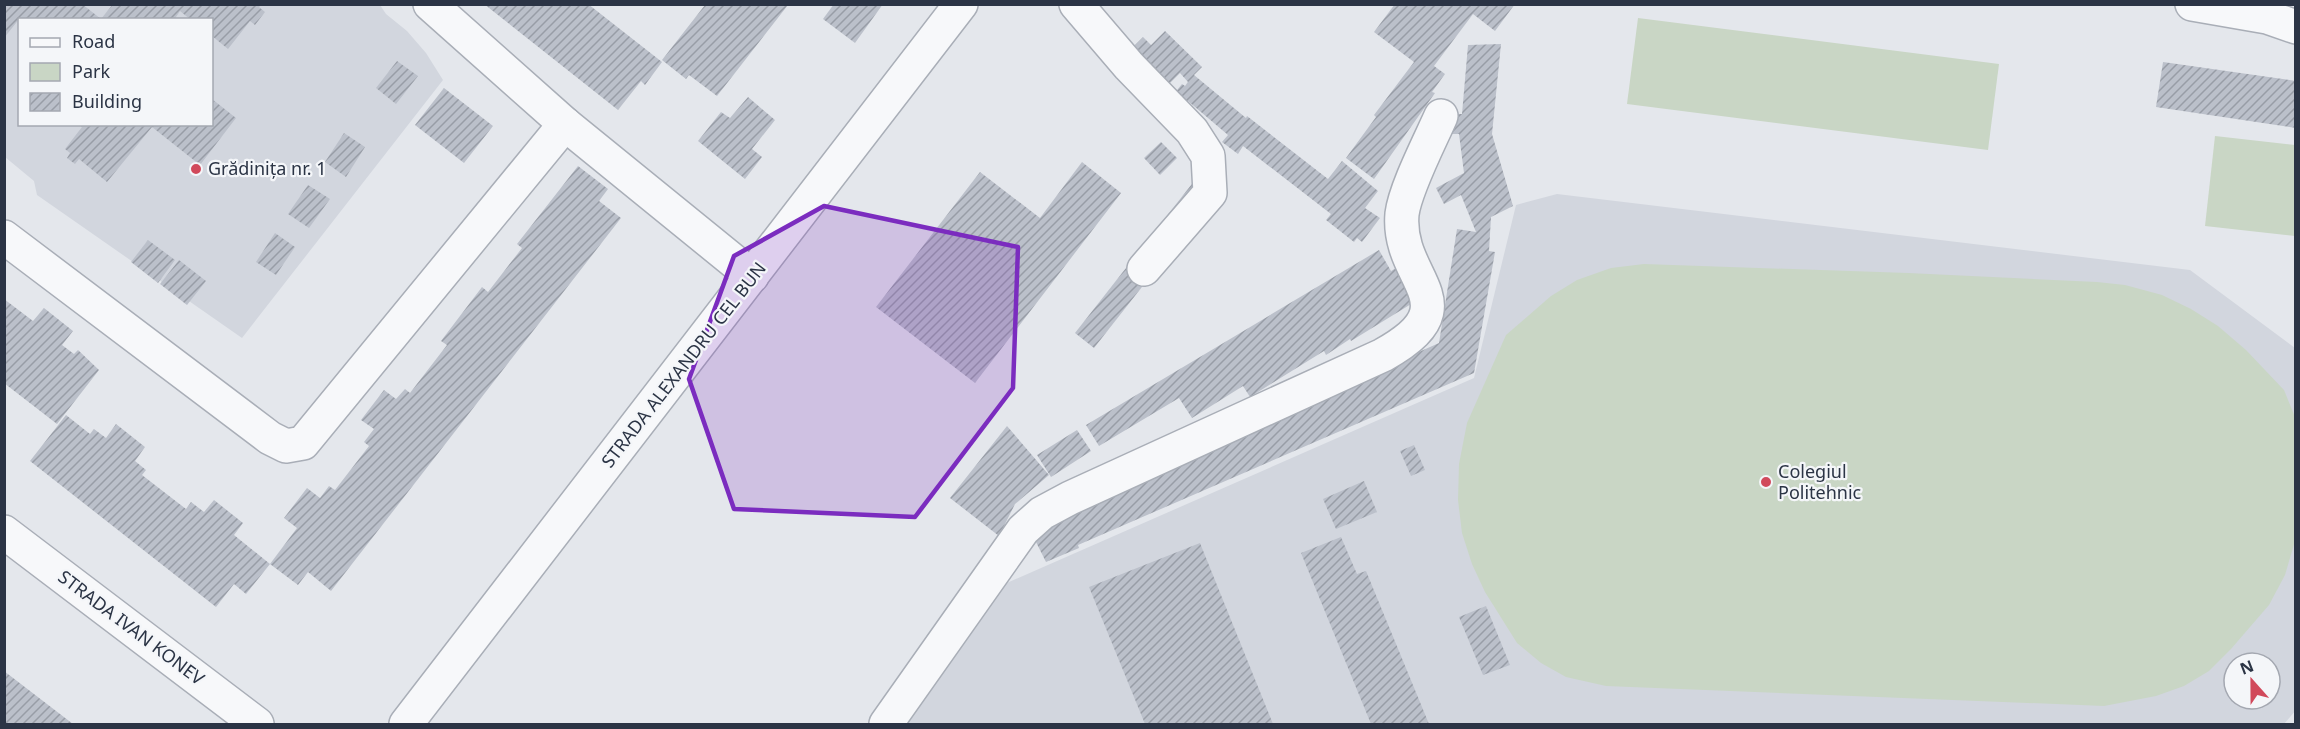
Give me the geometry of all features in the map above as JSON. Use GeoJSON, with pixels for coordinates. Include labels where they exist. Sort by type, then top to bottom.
{"type":"FeatureCollection","features":[{"type":"Feature","properties":{"kind":"street"},"geometry":{"type":"LineString","coordinates":[[430,4],[566,124],[752,276]]}},
{"type":"Feature","properties":{"kind":"street","name":"STRADA ALEXANDRU CEL BUN"},"geometry":{"type":"LineString","coordinates":[[406,724],[961,4]]}},
{"type":"Feature","properties":{"kind":"street"},"geometry":{"type":"LineString","coordinates":[[1077,4],[1130,66],[1192,131],[1208,156],[1210,193],[1144,269]]}},
{"type":"Feature","properties":{"kind":"street"},"geometry":{"type":"LineString","coordinates":[[2192,4],[2267,17],[2295,27]]}},
{"type":"Feature","properties":{"kind":"street"},"geometry":{"type":"LineString","coordinates":[[886,724],[1023,530],[1042,513],[1070,498],[1383,356],[1406,343],[1420,329],[1426,317],[1427,300],[1403,234],[1402,214],[1407,196],[1441,116]]}},
{"type":"Feature","properties":{"kind":"street"},"geometry":{"type":"LineString","coordinates":[[4,237],[270,438],[286,446],[303,443],[566,124]]}},
{"type":"Feature","properties":{"kind":"street","name":"STRADA IVAN KONEV"},"geometry":{"type":"LineString","coordinates":[[4,532],[257,724]]}},
{"type":"Feature","properties":{"kind":"highlighted area"},"geometry":{"type":"Polygon","coordinates":[[[824,206],[1018,247],[1013,388],[915,517],[734,509],[689,379],[734,256],[824,206]]]}},
{"type":"Feature","properties":{"kind":"shaded area","name":"Grădinița nr. 1"},"geometry":{"type":"Polygon","coordinates":[[[4,5],[380,5],[386,14],[407,31],[426,53],[443,80],[242,338],[37,195],[34,181],[5,157],[4,5]]]}},
{"type":"Feature","properties":{"kind":"shaded area","name":"Colegiul Politehnic"},"geometry":{"type":"Polygon","coordinates":[[[1557,194],[2190,270],[2295,348],[2296,710],[2284,724],[902,724],[1000,586],[1474,378],[1516,205],[1557,194]]]}},
{"type":"Feature","properties":{"kind":"green space"},"geometry":{"type":"Polygon","coordinates":[[[1638,18],[1999,64],[1988,150],[1627,104],[1638,18]]]}},
{"type":"Feature","properties":{"kind":"green space"},"geometry":{"type":"Polygon","coordinates":[[[2215,136],[2295,145],[2295,236],[2205,226],[2215,136]]]}},
{"type":"Feature","properties":{"kind":"green space","name":"Colegiul Politehnic"},"geometry":{"type":"Polygon","coordinates":[[[1644,264],[2097,282],[2125,285],[2162,295],[2218,326],[2246,350],[2284,390],[2295,417],[2295,541],[2285,575],[2269,605],[2229,651],[2222,651],[2222,658],[2209,671],[2184,686],[2156,696],[2104,706],[1606,686],[1566,677],[1541,663],[1517,643],[1485,592],[1472,564],[1462,533],[1458,500],[1459,464],[1467,423],[1506,335],[1551,296],[1577,280],[1611,268],[1644,264]]]}},
{"type":"Feature","properties":{"kind":"building"},"geometry":{"type":"Polygon","coordinates":[[[4,4],[82,4],[100,18],[18,18],[4,38],[4,4]]]}},
{"type":"Feature","properties":{"kind":"building"},"geometry":{"type":"Polygon","coordinates":[[[113,4],[262,4],[259,7],[265,12],[255,25],[250,21],[228,49],[213,37],[213,18],[189,18],[180,11],[175,18],[102,18],[113,4]]]}},
{"type":"Feature","properties":{"kind":"building"},"geometry":{"type":"Polygon","coordinates":[[[484,4],[588,4],[662,62],[645,85],[641,81],[618,110],[484,4]]]}},
{"type":"Feature","properties":{"kind":"building"},"geometry":{"type":"Polygon","coordinates":[[[834,4],[883,4],[855,43],[823,19],[834,4]]]}},
{"type":"Feature","properties":{"kind":"building"},"geometry":{"type":"Polygon","coordinates":[[[1395,4],[1515,4],[1495,31],[1473,14],[1434,66],[1445,74],[1432,92],[1435,93],[1374,179],[1346,158],[1376,117],[1374,115],[1414,62],[1374,32],[1395,4]]]}},
{"type":"Feature","properties":{"kind":"building"},"geometry":{"type":"Polygon","coordinates":[[[705,5],[788,5],[717,96],[689,75],[686,79],[662,60],[705,5]]]}},
{"type":"Feature","properties":{"kind":"building"},"geometry":{"type":"Polygon","coordinates":[[[1165,31],[1202,67],[1194,75],[1246,118],[1247,116],[1328,179],[1342,161],[1378,191],[1365,208],[1380,218],[1362,242],[1357,238],[1354,242],[1326,220],[1331,214],[1243,146],[1238,154],[1222,142],[1228,135],[1188,101],[1185,104],[1164,106],[1182,84],[1185,86],[1188,82],[1180,73],[1168,85],[1121,59],[1143,37],[1151,45],[1165,31]]]}},
{"type":"Feature","properties":{"kind":"building"},"geometry":{"type":"Polygon","coordinates":[[[1501,44],[1492,134],[1513,206],[1491,217],[1489,251],[1495,252],[1474,373],[1078,545],[1079,548],[1046,562],[1028,526],[1439,343],[1457,229],[1476,232],[1461,195],[1444,204],[1436,188],[1464,173],[1459,134],[1451,134],[1453,114],[1462,114],[1468,45],[1501,44]]]}},
{"type":"Feature","properties":{"kind":"building"},"geometry":{"type":"Polygon","coordinates":[[[397,61],[418,76],[396,104],[376,88],[397,61]]]}},
{"type":"Feature","properties":{"kind":"building"},"geometry":{"type":"Polygon","coordinates":[[[2163,62],[2296,81],[2296,128],[2156,107],[2163,62]]]}},
{"type":"Feature","properties":{"kind":"building"},"geometry":{"type":"Polygon","coordinates":[[[444,88],[493,126],[464,163],[415,125],[444,88]]]}},
{"type":"Feature","properties":{"kind":"building"},"geometry":{"type":"Polygon","coordinates":[[[748,97],[775,120],[752,149],[762,157],[745,179],[698,141],[721,112],[730,118],[748,97]]]}},
{"type":"Feature","properties":{"kind":"building"},"geometry":{"type":"Polygon","coordinates":[[[213,100],[236,118],[200,165],[152,127],[107,182],[79,159],[75,164],[67,158],[70,153],[65,149],[82,127],[213,126],[213,100]]]}},
{"type":"Feature","properties":{"kind":"building"},"geometry":{"type":"Polygon","coordinates":[[[344,133],[365,147],[346,177],[325,162],[344,133]]]}},
{"type":"Feature","properties":{"kind":"building"},"geometry":{"type":"Polygon","coordinates":[[[1161,142],[1177,158],[1160,175],[1144,158],[1161,142]]]}},
{"type":"Feature","properties":{"kind":"building"},"geometry":{"type":"Polygon","coordinates":[[[1082,162],[1121,193],[975,383],[876,307],[980,172],[1040,218],[1082,162]]]}},
{"type":"Feature","properties":{"kind":"building"},"geometry":{"type":"Polygon","coordinates":[[[578,166],[608,189],[599,201],[621,218],[331,591],[308,572],[298,585],[270,564],[297,528],[284,518],[307,488],[320,498],[329,486],[335,490],[369,446],[364,442],[374,429],[361,420],[384,390],[396,399],[405,389],[410,393],[447,345],[441,341],[482,287],[488,292],[522,248],[517,244],[578,166]]]}},
{"type":"Feature","properties":{"kind":"building"},"geometry":{"type":"Polygon","coordinates":[[[1195,180],[1215,194],[1094,348],[1075,333],[1195,180]]]}},
{"type":"Feature","properties":{"kind":"building"},"geometry":{"type":"Polygon","coordinates":[[[308,185],[330,199],[309,228],[288,214],[308,185]]]}},
{"type":"Feature","properties":{"kind":"building"},"geometry":{"type":"Polygon","coordinates":[[[275,233],[295,247],[276,275],[256,262],[275,233]]]}},
{"type":"Feature","properties":{"kind":"building"},"geometry":{"type":"Polygon","coordinates":[[[148,240],[175,260],[158,283],[131,262],[148,240]]]}},
{"type":"Feature","properties":{"kind":"building"},"geometry":{"type":"Polygon","coordinates":[[[1379,250],[1391,271],[1396,268],[1416,301],[1326,355],[1324,351],[1250,397],[1243,386],[1192,418],[1179,398],[1099,446],[1086,425],[1379,250]]]}},
{"type":"Feature","properties":{"kind":"building"},"geometry":{"type":"Polygon","coordinates":[[[179,260],[206,281],[187,305],[160,284],[179,260]]]}},
{"type":"Feature","properties":{"kind":"building"},"geometry":{"type":"Polygon","coordinates":[[[4,299],[33,321],[44,308],[73,331],[62,345],[74,354],[78,350],[99,370],[57,424],[4,383],[4,299]]]}},
{"type":"Feature","properties":{"kind":"building"},"geometry":{"type":"Polygon","coordinates":[[[66,415],[90,434],[94,429],[106,438],[116,424],[145,447],[135,461],[146,470],[142,475],[186,509],[191,502],[204,512],[214,500],[243,523],[234,535],[270,564],[246,594],[234,584],[216,607],[30,461],[66,415]]]}},
{"type":"Feature","properties":{"kind":"building"},"geometry":{"type":"Polygon","coordinates":[[[1007,426],[1049,475],[1015,504],[999,536],[950,498],[1007,426]]]}},
{"type":"Feature","properties":{"kind":"building"},"geometry":{"type":"Polygon","coordinates":[[[1077,430],[1091,451],[1051,477],[1037,455],[1077,430]]]}},
{"type":"Feature","properties":{"kind":"building"},"geometry":{"type":"Polygon","coordinates":[[[1414,445],[1425,470],[1411,476],[1400,451],[1414,445]]]}},
{"type":"Feature","properties":{"kind":"building"},"geometry":{"type":"Polygon","coordinates":[[[1364,481],[1377,512],[1336,529],[1323,499],[1364,481]]]}},
{"type":"Feature","properties":{"kind":"building"},"geometry":{"type":"Polygon","coordinates":[[[1341,537],[1357,574],[1366,571],[1429,724],[1371,724],[1301,553],[1341,537]]]}},
{"type":"Feature","properties":{"kind":"building"},"geometry":{"type":"Polygon","coordinates":[[[1200,543],[1273,724],[1145,724],[1089,587],[1200,543]]]}},
{"type":"Feature","properties":{"kind":"building"},"geometry":{"type":"Polygon","coordinates":[[[1486,606],[1510,665],[1483,675],[1459,617],[1486,606]]]}},
{"type":"Feature","properties":{"kind":"building"},"geometry":{"type":"Polygon","coordinates":[[[4,671],[73,724],[4,724],[4,671]]]}},
{"type":"Feature","properties":{"kind":"place","name":"Grădinița nr. 1"},"geometry":{"type":"Point","coordinates":[196,169]}},
{"type":"Feature","properties":{"kind":"place","name":"Colegiul Politehnic"},"geometry":{"type":"Point","coordinates":[1766,482]}}]}
